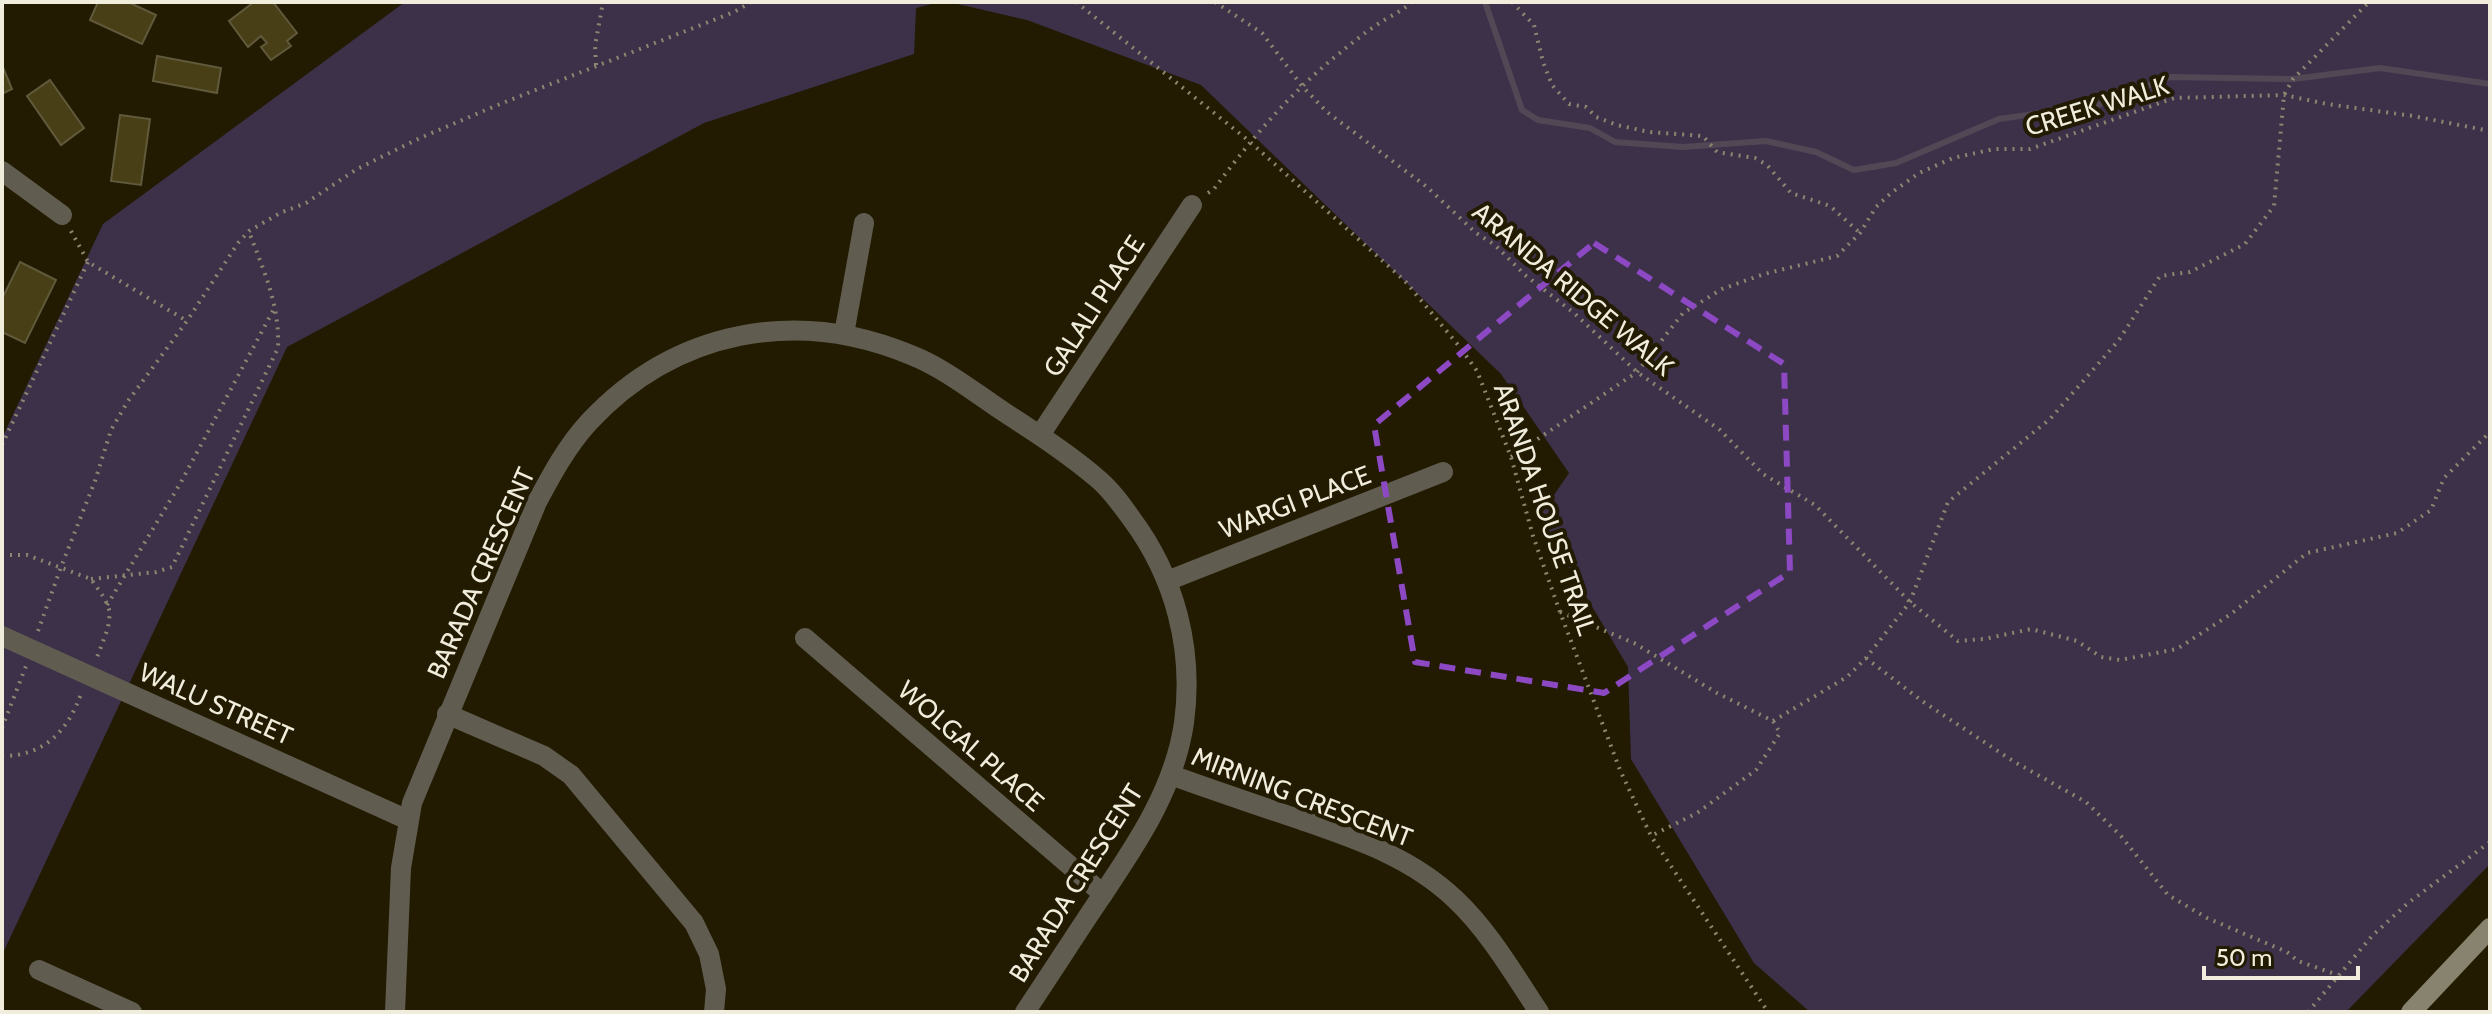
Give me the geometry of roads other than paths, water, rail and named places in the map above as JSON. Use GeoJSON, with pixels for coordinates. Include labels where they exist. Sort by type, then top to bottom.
{"type":"FeatureCollection","features":[{"type":"Feature","properties":{"kind":"main road"},"geometry":{"type":"LineString","coordinates":[[2411,1012],[2490,928]]}},
{"type":"Feature","properties":{"kind":"street"},"geometry":{"type":"LineString","coordinates":[[2,171],[62,215]]}},
{"type":"Feature","properties":{"kind":"street","name":"GALALI PLACE"},"geometry":{"type":"LineString","coordinates":[[1040,435],[1192,205]]}},
{"type":"Feature","properties":{"kind":"street"},"geometry":{"type":"LineString","coordinates":[[844,334],[864,223]]}},
{"type":"Feature","properties":{"kind":"street","name":"BARADA CRESCENT"},"geometry":{"type":"LineString","coordinates":[[395,1012],[401,868],[412,803],[537,502],[559,461],[589,423],[625,390],[666,363],[710,343],[755,332],[801,329],[844,334],[883,345],[933,365],[1040,435],[1098,479],[1145,536],[1167,581],[1182,626],[1187,674],[1184,724],[1171,775],[1139,839],[1025,1012]]}},
{"type":"Feature","properties":{"kind":"street","name":"WARGI PLACE"},"geometry":{"type":"LineString","coordinates":[[1167,581],[1443,472]]}},
{"type":"Feature","properties":{"kind":"street","name":"WALU STREET"},"geometry":{"type":"LineString","coordinates":[[2,636],[408,820]]}},
{"type":"Feature","properties":{"kind":"street","name":"WOLGAL PLACE"},"geometry":{"type":"LineString","coordinates":[[805,638],[1103,894]]}},
{"type":"Feature","properties":{"kind":"street"},"geometry":{"type":"LineString","coordinates":[[447,714],[544,756],[571,775],[694,923],[709,954],[716,989],[714,1012]]}},
{"type":"Feature","properties":{"kind":"street","name":"MIRNING CRESCENT"},"geometry":{"type":"LineString","coordinates":[[1171,775],[1375,846],[1416,868],[1469,913],[1539,1012]]}},
{"type":"Feature","properties":{"kind":"street"},"geometry":{"type":"LineString","coordinates":[[39,970],[132,1012]]}},
{"type":"Feature","properties":{"kind":"waterway"},"geometry":{"type":"LineString","coordinates":[[1485,2],[1522,110],[1538,120],[1590,128],[1615,142],[1683,147],[1766,141],[1816,152],[1854,170],[1896,163],[1999,119],[2098,105],[2170,77],[2293,79],[2380,68],[2490,84]]}}]}
